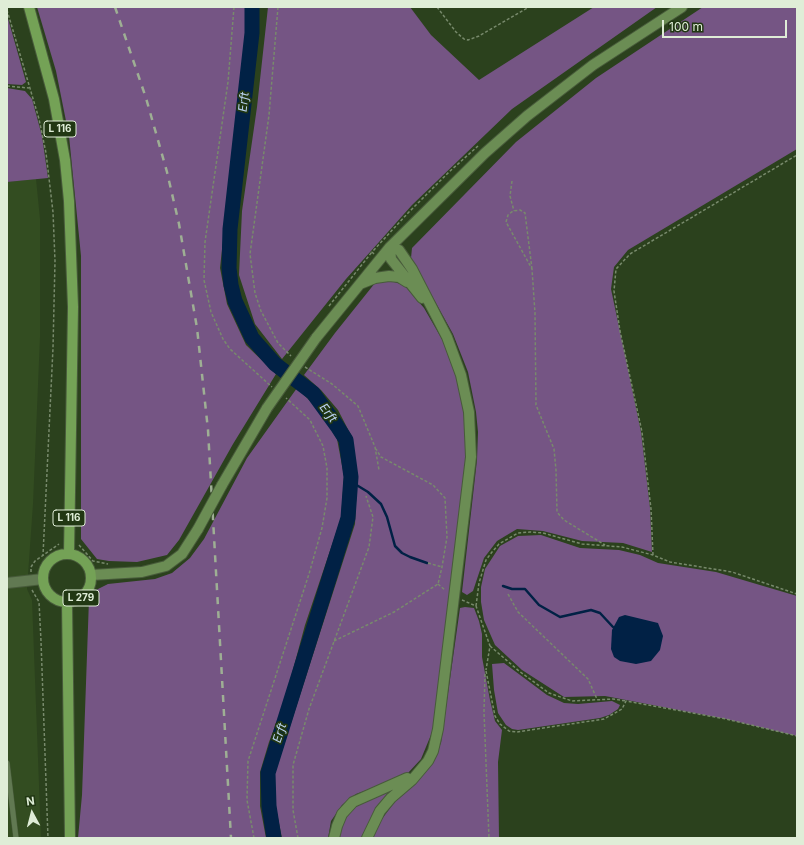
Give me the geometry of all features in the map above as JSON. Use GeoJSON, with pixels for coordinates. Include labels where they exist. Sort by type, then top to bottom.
{"type":"FeatureCollection","features":[{"type":"Feature","properties":{"kind":"main road","name":"L 116"},"geometry":{"type":"LineString","coordinates":[[29,7],[54,99],[65,160],[70,201],[73,314],[69,549]]}},
{"type":"Feature","properties":{"kind":"main road"},"geometry":{"type":"LineString","coordinates":[[429,306],[408,283],[391,259],[390,247],[462,174],[527,116],[614,51],[682,7]]}},
{"type":"Feature","properties":{"kind":"main road","name":"L 279"},"geometry":{"type":"LineString","coordinates":[[92,575],[148,571],[166,566],[182,554],[198,529],[267,408],[316,338],[390,247]]}},
{"type":"Feature","properties":{"kind":"main road"},"geometry":{"type":"LineString","coordinates":[[367,838],[380,810],[422,769],[433,751],[438,729],[471,457],[469,412],[461,375],[447,337],[429,306],[412,269],[399,250],[390,247]]}},
{"type":"Feature","properties":{"kind":"main road"},"geometry":{"type":"LineString","coordinates":[[357,286],[370,279],[385,276],[399,277],[408,283]]}},
{"type":"Feature","properties":{"kind":"main road","name":"L 279"},"geometry":{"type":"LineString","coordinates":[[43,579],[44,586],[53,598],[66,602],[82,597],[91,583],[92,575],[84,560],[69,549]]}},
{"type":"Feature","properties":{"kind":"main road"},"geometry":{"type":"LineString","coordinates":[[43,579],[48,564],[54,558],[69,549]]}},
{"type":"Feature","properties":{"kind":"main road","name":"L 279"},"geometry":{"type":"LineString","coordinates":[[66,602],[70,838]]}},
{"type":"Feature","properties":{"kind":"main road"},"geometry":{"type":"LineString","coordinates":[[334,838],[336,826],[342,814],[352,802],[402,782],[422,769]]}},
{"type":"Feature","properties":{"kind":"street"},"geometry":{"type":"LineString","coordinates":[[7,583],[43,579]]}},
{"type":"Feature","properties":{"kind":"lane"},"geometry":{"type":"LineString","coordinates":[[7,763],[16,838]]}},
{"type":"Feature","properties":{"kind":"path"},"geometry":{"type":"LineString","coordinates":[[278,7],[271,100],[257,218],[250,254],[255,293],[261,311],[278,343],[296,360]]}},
{"type":"Feature","properties":{"kind":"path"},"geometry":{"type":"LineString","coordinates":[[437,7],[456,32],[462,38],[468,40],[479,36],[529,7]]}},
{"type":"Feature","properties":{"kind":"path"},"geometry":{"type":"LineString","coordinates":[[7,10],[29,88],[38,112],[46,152],[53,212],[55,261],[53,348],[43,555],[58,544],[69,549],[80,546],[95,562],[109,564]]}},
{"type":"Feature","properties":{"kind":"path"},"geometry":{"type":"LineString","coordinates":[[7,86],[29,88]]}},
{"type":"Feature","properties":{"kind":"path"},"geometry":{"type":"LineString","coordinates":[[653,555],[651,509],[642,432],[620,331],[614,292],[616,269],[630,254],[797,155]]}},
{"type":"Feature","properties":{"kind":"path"},"geometry":{"type":"LineString","coordinates":[[512,182],[510,196],[514,211]]}},
{"type":"Feature","properties":{"kind":"path"},"geometry":{"type":"LineString","coordinates":[[532,269],[506,222],[508,215],[514,211],[520,210],[525,213],[532,269],[535,313],[536,405],[554,449],[557,512],[564,520],[605,545]]}},
{"type":"Feature","properties":{"kind":"path"},"geometry":{"type":"LineString","coordinates":[[328,308],[372,252]]}},
{"type":"Feature","properties":{"kind":"path"},"geometry":{"type":"LineString","coordinates":[[302,364],[312,373],[332,384],[358,406],[375,447],[381,457],[433,485],[445,498],[447,536],[438,584],[394,612],[334,641]]}},
{"type":"Feature","properties":{"kind":"path"},"geometry":{"type":"LineString","coordinates":[[375,447],[378,470]]}},
{"type":"Feature","properties":{"kind":"path"},"geometry":{"type":"LineString","coordinates":[[298,838],[293,810],[293,765],[309,709],[369,547],[373,517],[366,496]]}},
{"type":"Feature","properties":{"kind":"path"},"geometry":{"type":"LineString","coordinates":[[489,838],[484,712],[486,671],[490,646],[476,606],[479,583],[486,560],[499,544],[518,533],[543,533],[582,544],[622,547],[653,555],[670,562],[732,572],[797,594]]}},
{"type":"Feature","properties":{"kind":"path"},"geometry":{"type":"LineString","coordinates":[[428,563],[442,567]]}},
{"type":"Feature","properties":{"kind":"path"},"geometry":{"type":"LineString","coordinates":[[508,594],[511,603],[518,612],[588,679],[597,699]]}},
{"type":"Feature","properties":{"kind":"path"},"geometry":{"type":"LineString","coordinates":[[455,597],[476,606]]}},
{"type":"Feature","properties":{"kind":"path"},"geometry":{"type":"LineString","coordinates":[[39,602],[48,838]]}},
{"type":"Feature","properties":{"kind":"path"},"geometry":{"type":"LineString","coordinates":[[490,646],[519,671],[549,693],[572,701],[597,699],[626,701],[726,719],[797,736]]}},
{"type":"Feature","properties":{"kind":"path"},"geometry":{"type":"LineString","coordinates":[[486,671],[495,716],[500,724],[509,731],[517,732],[604,719],[622,709],[626,701]]}},
{"type":"Feature","properties":{"kind":"shaded area"},"geometry":{"type":"Polygon","coordinates":[[[37,7],[246,7],[246,31],[220,268],[227,304],[246,345],[276,374],[233,444],[179,540],[167,555],[137,562],[97,559],[81,539],[81,256],[69,136],[56,71],[37,7]]]}},
{"type":"Feature","properties":{"kind":"shaded area"},"geometry":{"type":"Polygon","coordinates":[[[268,7],[410,7],[431,35],[479,80],[594,7],[657,7],[512,109],[412,205],[346,279],[282,359],[255,324],[239,275],[242,211],[257,107],[268,7]]]}},
{"type":"Feature","properties":{"kind":"shaded area"},"geometry":{"type":"Polygon","coordinates":[[[703,7],[797,7],[797,149],[628,250],[614,267],[611,289],[641,432],[650,508],[652,552],[623,543],[582,541],[543,531],[517,529],[497,541],[484,558],[473,591],[467,595],[462,592],[477,460],[478,432],[476,412],[468,372],[453,334],[411,258],[412,248],[516,142],[596,78],[703,7]]]}},
{"type":"Feature","properties":{"kind":"shaded area"},"geometry":{"type":"Polygon","coordinates":[[[7,15],[26,82],[22,85],[7,84],[7,15]]]}},
{"type":"Feature","properties":{"kind":"shaded area"},"geometry":{"type":"Polygon","coordinates":[[[7,88],[25,91],[32,99],[42,136],[48,178],[7,182],[7,88]]]}},
{"type":"Feature","properties":{"kind":"shaded area"},"geometry":{"type":"Polygon","coordinates":[[[36,179],[40,219],[40,337],[33,504],[27,589],[32,600],[41,838],[7,838],[7,182],[36,179]]]}},
{"type":"Feature","properties":{"kind":"shaded area"},"geometry":{"type":"Polygon","coordinates":[[[391,281],[404,285],[424,308],[443,341],[456,376],[464,412],[466,457],[433,730],[421,759],[408,773],[392,781],[356,794],[342,805],[331,821],[328,838],[282,838],[275,803],[275,773],[355,524],[357,481],[352,437],[338,410],[321,390],[304,375],[375,283],[391,281]]]}},
{"type":"Feature","properties":{"kind":"shaded area"},"geometry":{"type":"Polygon","coordinates":[[[297,388],[320,411],[337,439],[344,476],[341,518],[305,625],[284,703],[269,742],[260,772],[260,806],[266,838],[78,838],[82,795],[89,599],[96,590],[108,584],[155,579],[172,573],[190,558],[204,539],[247,458],[297,388]]]}},
{"type":"Feature","properties":{"kind":"shaded area"},"geometry":{"type":"Polygon","coordinates":[[[541,535],[580,548],[619,550],[640,555],[658,563],[716,572],[797,596],[797,736],[726,719],[605,696],[564,697],[522,670],[495,645],[484,620],[481,602],[481,587],[485,569],[500,546],[518,536],[541,535]]]}},
{"type":"Feature","properties":{"kind":"shaded area"},"geometry":{"type":"Polygon","coordinates":[[[460,608],[474,608],[479,621],[482,634],[482,657],[490,700],[495,721],[502,730],[498,762],[499,838],[373,838],[379,823],[396,800],[428,769],[441,743],[460,608]]]}},
{"type":"Feature","properties":{"kind":"shaded area"},"geometry":{"type":"Polygon","coordinates":[[[504,663],[547,695],[564,703],[578,704],[612,701],[620,705],[618,709],[609,715],[600,718],[518,730],[512,729],[506,725],[498,713],[494,690],[492,664],[504,663]]]}},
{"type":"Feature","properties":{"kind":"shaded area"},"geometry":{"type":"Polygon","coordinates":[[[393,791],[378,806],[362,838],[338,838],[338,830],[350,810],[368,799],[393,791]]]}},
{"type":"Feature","properties":{"kind":"water"},"geometry":{"type":"Polygon","coordinates":[[[625,615],[658,623],[663,636],[660,650],[651,661],[636,664],[620,661],[614,657],[611,649],[612,630],[619,617],[625,615]]]}},
{"type":"Feature","properties":{"kind":"waterway","name":"Erft"},"geometry":{"type":"LineString","coordinates":[[252,7],[252,33],[230,229],[229,268],[231,285],[235,301],[252,338],[275,364],[313,393],[346,440],[351,477],[348,518],[268,773],[269,806],[274,838]]}},
{"type":"Feature","properties":{"kind":"waterway"},"geometry":{"type":"LineString","coordinates":[[350,481],[368,492],[381,504],[387,517],[395,546],[402,553],[427,563]]}},
{"type":"Feature","properties":{"kind":"waterway"},"geometry":{"type":"LineString","coordinates":[[503,586],[512,589],[525,589],[539,605],[560,617],[591,610],[600,613],[613,627]]}},
{"type":"Feature","properties":{"kind":"railway"},"geometry":{"type":"LineString","coordinates":[[115,7],[146,98],[167,172],[179,224],[197,328],[208,430],[231,838]]}}]}
